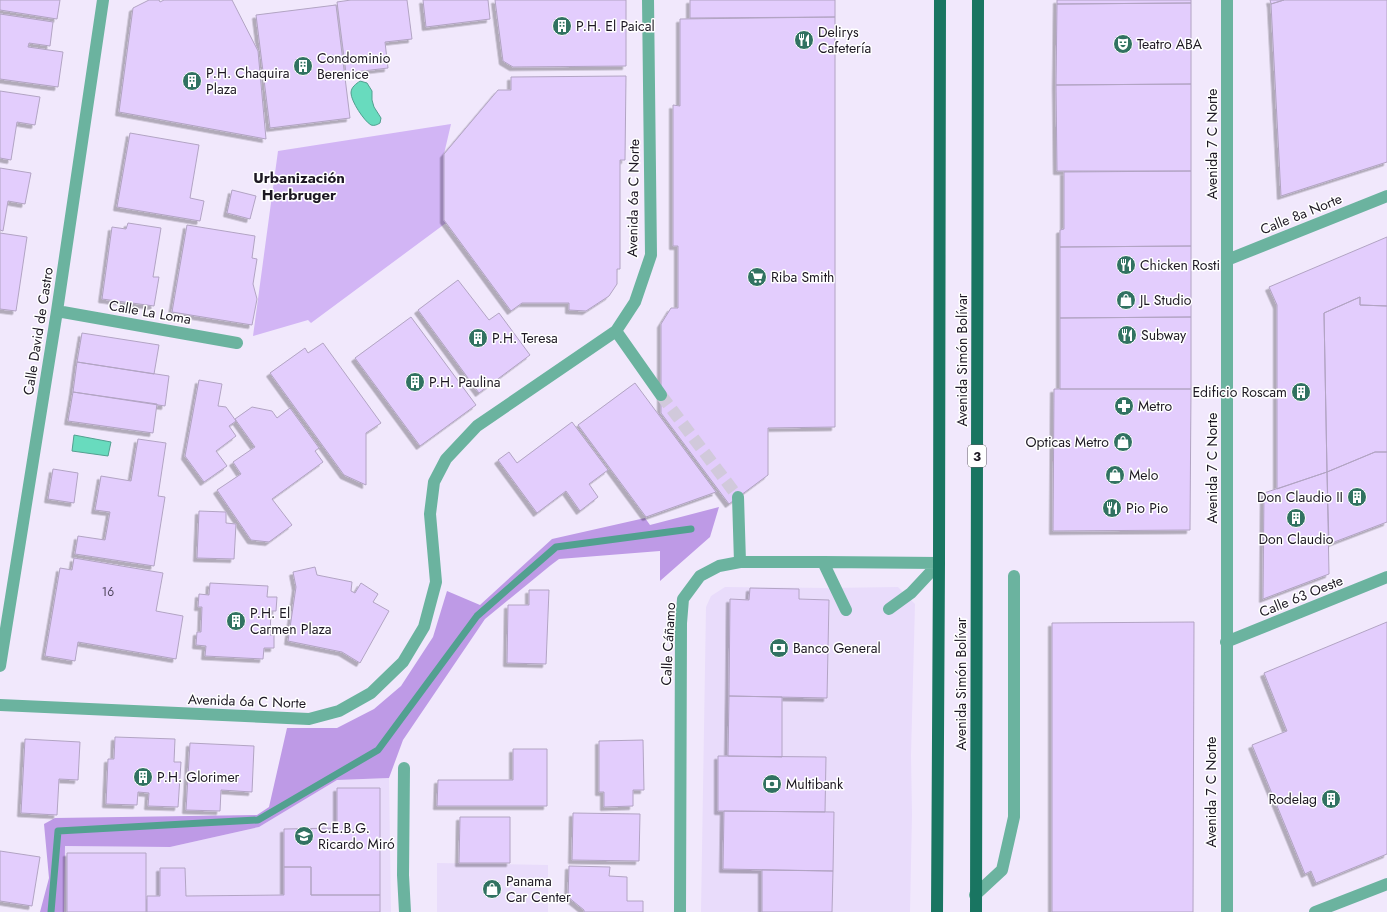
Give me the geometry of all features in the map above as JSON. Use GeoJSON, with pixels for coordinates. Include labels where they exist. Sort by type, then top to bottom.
{"type":"FeatureCollection","features":[{"type":"Feature","properties":{"kind":"main road","name":"Avenida Simón Bolívar"},"geometry":{"type":"LineString","coordinates":[[937,912],[940,0]]}},
{"type":"Feature","properties":{"kind":"main road","name":"Avenida Simón Bolívar"},"geometry":{"type":"LineString","coordinates":[[976,912],[978,0]]}},
{"type":"Feature","properties":{"kind":"street","name":"Calle David de Castro"},"geometry":{"type":"LineString","coordinates":[[0,666],[57,311],[103,0]]}},
{"type":"Feature","properties":{"kind":"street","name":"Avenida 6a C Norte"},"geometry":{"type":"LineString","coordinates":[[0,705],[309,719],[339,711],[371,693],[403,662],[424,627],[436,582],[430,514],[434,482],[446,459],[477,426],[616,331],[635,302],[651,255],[648,0]]}},
{"type":"Feature","properties":{"kind":"street","name":"Avenida 7 C Norte"},"geometry":{"type":"LineString","coordinates":[[1226,912],[1227,0]]}},
{"type":"Feature","properties":{"kind":"street","name":"Calle 8a Norte"},"geometry":{"type":"LineString","coordinates":[[1227,260],[1387,196]]}},
{"type":"Feature","properties":{"kind":"street","name":"Calle La Loma"},"geometry":{"type":"LineString","coordinates":[[57,311],[237,343]]}},
{"type":"Feature","properties":{"kind":"street"},"geometry":{"type":"LineString","coordinates":[[616,331],[661,395]]}},
{"type":"Feature","properties":{"kind":"street"},"geometry":{"type":"LineString","coordinates":[[738,496],[740,562]]}},
{"type":"Feature","properties":{"kind":"street","name":"Calle Cáñamo"},"geometry":{"type":"LineString","coordinates":[[680,912],[681,630],[683,599],[700,576],[718,566],[740,562],[939,563]]}},
{"type":"Feature","properties":{"kind":"street"},"geometry":{"type":"LineString","coordinates":[[823,562],[846,610]]}},
{"type":"Feature","properties":{"kind":"street"},"geometry":{"type":"LineString","coordinates":[[889,609],[911,593],[939,563]]}},
{"type":"Feature","properties":{"kind":"street"},"geometry":{"type":"LineString","coordinates":[[975,895],[1002,870],[1014,817],[1014,576]]}},
{"type":"Feature","properties":{"kind":"street","name":"Calle 63 Oeste"},"geometry":{"type":"LineString","coordinates":[[1226,642],[1387,577]]}},
{"type":"Feature","properties":{"kind":"street"},"geometry":{"type":"LineString","coordinates":[[404,768],[404,912]]}},
{"type":"Feature","properties":{"kind":"street"},"geometry":{"type":"LineString","coordinates":[[1316,912],[1387,884]]}},
{"type":"Feature","properties":{"kind":"shaded area"},"geometry":{"type":"Polygon","coordinates":[[[360,81],[367,83],[372,91],[374,107],[381,118],[380,123],[377,125],[371,125],[368,123],[353,101],[351,93],[352,89],[360,81]]]}},
{"type":"Feature","properties":{"kind":"shaded area"},"geometry":{"type":"Polygon","coordinates":[[[451,124],[444,154],[444,220],[446,223],[311,323],[308,320],[253,336],[278,151],[451,124]]]}},
{"type":"Feature","properties":{"kind":"shaded area"},"geometry":{"type":"Polygon","coordinates":[[[74,435],[111,442],[108,456],[72,451],[74,435]]]}},
{"type":"Feature","properties":{"kind":"shaded area"},"geometry":{"type":"Polygon","coordinates":[[[719,507],[710,537],[660,581],[660,551],[559,559],[485,619],[403,740],[389,778],[337,780],[259,827],[170,847],[65,846],[64,912],[40,912],[49,878],[44,824],[55,818],[257,815],[269,807],[287,728],[337,728],[374,709],[401,686],[433,637],[447,591],[480,605],[552,539],[645,518],[650,525],[719,507]]]}},
{"type":"Feature","properties":{"kind":"shaded area"},"geometry":{"type":"Polygon","coordinates":[[[725,587],[898,587],[915,604],[911,755],[912,814],[910,912],[701,912],[706,607],[711,596],[725,587]]]}},
{"type":"Feature","properties":{"kind":"shaded area","name":"C.E.B.G. Ricardo Miró"},"geometry":{"type":"Polygon","coordinates":[[[389,778],[391,912],[64,912],[65,846],[170,847],[259,827],[337,780],[389,778]]]}},
{"type":"Feature","properties":{"kind":"shaded area","name":"Panama Car Center"},"geometry":{"type":"Polygon","coordinates":[[[437,863],[548,865],[548,912],[437,912],[437,863]]]}},
{"type":"Feature","properties":{"kind":"building"},"geometry":{"type":"Polygon","coordinates":[[[0,0],[60,0],[57,19],[0,10],[0,0]]]}},
{"type":"Feature","properties":{"kind":"building","name":"P.H. Chaquira Plaza"},"geometry":{"type":"Polygon","coordinates":[[[149,0],[159,0],[160,2],[164,0],[232,0],[258,51],[266,139],[119,112],[133,8],[149,0]]]}},
{"type":"Feature","properties":{"kind":"building"},"geometry":{"type":"Polygon","coordinates":[[[351,0],[407,0],[412,39],[385,42],[388,68],[346,73],[337,2],[351,0]]]}},
{"type":"Feature","properties":{"kind":"building"},"geometry":{"type":"Polygon","coordinates":[[[423,0],[488,0],[490,19],[426,27],[423,0]]]}},
{"type":"Feature","properties":{"kind":"building","name":"P.H. El Paical"},"geometry":{"type":"Polygon","coordinates":[[[495,0],[626,0],[626,66],[513,67],[503,61],[495,0]]]}},
{"type":"Feature","properties":{"kind":"building"},"geometry":{"type":"Polygon","coordinates":[[[690,0],[835,0],[835,17],[690,18],[690,0]]]}},
{"type":"Feature","properties":{"kind":"building"},"geometry":{"type":"Polygon","coordinates":[[[1057,0],[1191,0],[1191,3],[1057,4],[1057,0]]]}},
{"type":"Feature","properties":{"kind":"building"},"geometry":{"type":"Polygon","coordinates":[[[1270,0],[1284,0],[1271,4],[1270,0]]]}},
{"type":"Feature","properties":{"kind":"building"},"geometry":{"type":"Polygon","coordinates":[[[1284,0],[1387,0],[1387,162],[1281,196],[1271,4],[1284,0]]]}},
{"type":"Feature","properties":{"kind":"building"},"geometry":{"type":"Polygon","coordinates":[[[1191,3],[1191,84],[1056,85],[1057,4],[1191,3]]]}},
{"type":"Feature","properties":{"kind":"building","name":"Condominio Berenice"},"geometry":{"type":"Polygon","coordinates":[[[336,5],[350,118],[270,128],[256,15],[336,5]]]}},
{"type":"Feature","properties":{"kind":"building"},"geometry":{"type":"Polygon","coordinates":[[[0,14],[53,22],[50,46],[29,43],[28,47],[63,52],[58,87],[0,79],[0,14]]]}},
{"type":"Feature","properties":{"kind":"building","name":"Riba Smith"},"geometry":{"type":"Polygon","coordinates":[[[835,17],[835,427],[768,428],[768,475],[729,504],[661,413],[661,324],[671,308],[678,308],[678,246],[673,246],[673,105],[680,106],[680,19],[835,17]]]}},
{"type":"Feature","properties":{"kind":"building"},"geometry":{"type":"Polygon","coordinates":[[[626,76],[625,160],[620,160],[620,269],[617,269],[617,284],[609,296],[586,311],[569,310],[569,303],[522,303],[511,311],[444,220],[444,154],[498,90],[511,90],[511,77],[626,76]]]}},
{"type":"Feature","properties":{"kind":"building"},"geometry":{"type":"Polygon","coordinates":[[[1191,84],[1191,171],[1057,171],[1056,85],[1191,84]]]}},
{"type":"Feature","properties":{"kind":"building"},"geometry":{"type":"Polygon","coordinates":[[[0,91],[40,97],[35,125],[17,122],[11,160],[0,158],[0,91]]]}},
{"type":"Feature","properties":{"kind":"building"},"geometry":{"type":"Polygon","coordinates":[[[130,133],[199,145],[190,198],[204,201],[200,221],[117,207],[130,133]]]}},
{"type":"Feature","properties":{"kind":"building"},"geometry":{"type":"Polygon","coordinates":[[[0,168],[31,173],[25,204],[8,201],[3,231],[0,230],[0,168]]]}},
{"type":"Feature","properties":{"kind":"building"},"geometry":{"type":"Polygon","coordinates":[[[1191,171],[1191,246],[1060,247],[1060,230],[1064,229],[1064,172],[1191,171]]]}},
{"type":"Feature","properties":{"kind":"building"},"geometry":{"type":"Polygon","coordinates":[[[232,190],[256,196],[250,219],[227,213],[232,190]]]}},
{"type":"Feature","properties":{"kind":"building"},"geometry":{"type":"Polygon","coordinates":[[[128,223],[161,228],[153,277],[159,277],[154,306],[102,299],[112,227],[126,229],[128,223]]]}},
{"type":"Feature","properties":{"kind":"building"},"geometry":{"type":"Polygon","coordinates":[[[187,225],[255,236],[252,258],[257,259],[253,284],[257,299],[252,325],[172,312],[187,225]]]}},
{"type":"Feature","properties":{"kind":"building"},"geometry":{"type":"Polygon","coordinates":[[[0,233],[27,237],[16,311],[0,309],[0,233]]]}},
{"type":"Feature","properties":{"kind":"building","name":"Edificio Roscam"},"geometry":{"type":"Polygon","coordinates":[[[1387,237],[1387,306],[1360,305],[1360,297],[1324,313],[1327,472],[1277,489],[1277,305],[1269,287],[1387,237]]]}},
{"type":"Feature","properties":{"kind":"building"},"geometry":{"type":"Polygon","coordinates":[[[1191,246],[1191,317],[1060,318],[1060,247],[1191,246]]]}},
{"type":"Feature","properties":{"kind":"building","name":"P.H. Teresa"},"geometry":{"type":"Polygon","coordinates":[[[458,280],[489,320],[499,313],[530,355],[479,393],[418,310],[458,280]]]}},
{"type":"Feature","properties":{"kind":"building"},"geometry":{"type":"Polygon","coordinates":[[[1360,297],[1360,305],[1387,306],[1387,452],[1375,452],[1327,472],[1324,313],[1360,297]]]}},
{"type":"Feature","properties":{"kind":"building","name":"P.H. Paulina"},"geometry":{"type":"Polygon","coordinates":[[[411,317],[476,405],[420,446],[355,358],[411,317]]]}},
{"type":"Feature","properties":{"kind":"building"},"geometry":{"type":"Polygon","coordinates":[[[1191,317],[1191,389],[1060,389],[1060,318],[1191,317]]]}},
{"type":"Feature","properties":{"kind":"building"},"geometry":{"type":"Polygon","coordinates":[[[82,333],[159,345],[154,374],[77,362],[82,333]]]}},
{"type":"Feature","properties":{"kind":"building"},"geometry":{"type":"Polygon","coordinates":[[[323,343],[381,423],[366,433],[366,485],[344,475],[270,373],[305,348],[308,353],[323,343]]]}},
{"type":"Feature","properties":{"kind":"building"},"geometry":{"type":"Polygon","coordinates":[[[77,362],[169,376],[165,406],[73,392],[77,362]]]}},
{"type":"Feature","properties":{"kind":"building"},"geometry":{"type":"Polygon","coordinates":[[[199,380],[222,384],[218,406],[226,407],[236,421],[229,426],[236,436],[216,451],[227,466],[204,482],[185,456],[199,380]]]}},
{"type":"Feature","properties":{"kind":"building"},"geometry":{"type":"Polygon","coordinates":[[[635,383],[716,492],[646,517],[578,425],[635,383]]]}},
{"type":"Feature","properties":{"kind":"building"},"geometry":{"type":"Polygon","coordinates":[[[1054,389],[1191,389],[1190,530],[1053,531],[1054,389]]]}},
{"type":"Feature","properties":{"kind":"building"},"geometry":{"type":"Polygon","coordinates":[[[73,392],[157,404],[153,433],[68,421],[73,392]]]}},
{"type":"Feature","properties":{"kind":"building"},"geometry":{"type":"Polygon","coordinates":[[[252,407],[272,411],[277,418],[290,408],[319,448],[315,451],[323,462],[272,499],[292,525],[269,542],[251,540],[217,490],[241,474],[233,462],[255,447],[235,419],[252,407]]]}},
{"type":"Feature","properties":{"kind":"building"},"geometry":{"type":"Polygon","coordinates":[[[572,422],[608,470],[589,484],[598,497],[580,511],[566,491],[537,513],[498,460],[509,452],[517,463],[572,422]]]}},
{"type":"Feature","properties":{"kind":"building"},"geometry":{"type":"Polygon","coordinates":[[[138,439],[166,443],[158,496],[165,497],[154,566],[75,554],[78,536],[105,540],[110,512],[95,510],[101,476],[131,481],[138,439]]]}},
{"type":"Feature","properties":{"kind":"building","name":"Don Claudio II"},"geometry":{"type":"Polygon","coordinates":[[[1375,452],[1387,452],[1387,522],[1329,544],[1327,472],[1375,452]]]}},
{"type":"Feature","properties":{"kind":"building"},"geometry":{"type":"Polygon","coordinates":[[[53,469],[78,473],[74,503],[48,499],[53,469]]]}},
{"type":"Feature","properties":{"kind":"building","name":"Don Claudio"},"geometry":{"type":"Polygon","coordinates":[[[1327,472],[1329,574],[1263,599],[1264,493],[1327,472]]]}},
{"type":"Feature","properties":{"kind":"building"},"geometry":{"type":"Polygon","coordinates":[[[199,511],[226,512],[226,523],[236,524],[234,559],[197,558],[199,511]]]}},
{"type":"Feature","properties":{"kind":"building"},"geometry":{"type":"Polygon","coordinates":[[[74,558],[163,573],[156,611],[183,616],[176,659],[78,642],[75,661],[45,656],[60,568],[72,570],[74,558]]]}},
{"type":"Feature","properties":{"kind":"building"},"geometry":{"type":"Polygon","coordinates":[[[315,567],[317,575],[352,582],[351,591],[355,593],[361,583],[378,594],[373,602],[389,611],[360,663],[342,652],[288,641],[296,587],[293,572],[315,567]]]}},
{"type":"Feature","properties":{"kind":"building","name":"P.H. El Carmen Plaza"},"geometry":{"type":"Polygon","coordinates":[[[210,583],[268,586],[267,597],[277,597],[276,611],[271,611],[270,635],[274,635],[274,648],[264,648],[263,659],[205,656],[206,646],[196,645],[197,632],[201,632],[202,607],[198,607],[199,594],[209,595],[210,583]]]}},
{"type":"Feature","properties":{"kind":"building","name":"Banco General"},"geometry":{"type":"Polygon","coordinates":[[[750,588],[799,589],[799,599],[829,600],[827,698],[729,696],[730,599],[749,600],[750,588]]]}},
{"type":"Feature","properties":{"kind":"building"},"geometry":{"type":"Polygon","coordinates":[[[529,590],[549,590],[546,664],[507,663],[508,605],[529,605],[529,590]]]}},
{"type":"Feature","properties":{"kind":"building"},"geometry":{"type":"Polygon","coordinates":[[[1194,622],[1193,912],[1052,912],[1052,623],[1194,622]]]}},
{"type":"Feature","properties":{"kind":"building","name":"Rodelag"},"geometry":{"type":"Polygon","coordinates":[[[1387,622],[1387,854],[1316,883],[1311,871],[1305,874],[1252,745],[1287,731],[1264,673],[1387,622]]]}},
{"type":"Feature","properties":{"kind":"building"},"geometry":{"type":"Polygon","coordinates":[[[729,696],[782,697],[782,757],[728,756],[729,696]]]}},
{"type":"Feature","properties":{"kind":"building","name":"P.H. Glorimer"},"geometry":{"type":"Polygon","coordinates":[[[115,737],[175,739],[174,762],[181,762],[178,807],[148,806],[149,793],[138,792],[137,805],[106,804],[108,759],[114,759],[115,737]]]}},
{"type":"Feature","properties":{"kind":"building"},"geometry":{"type":"Polygon","coordinates":[[[25,739],[80,742],[78,780],[59,779],[57,815],[21,813],[25,739]]]}},
{"type":"Feature","properties":{"kind":"building"},"geometry":{"type":"Polygon","coordinates":[[[643,740],[644,790],[633,790],[633,806],[604,807],[604,792],[599,792],[599,741],[643,740]]]}},
{"type":"Feature","properties":{"kind":"building"},"geometry":{"type":"Polygon","coordinates":[[[190,743],[254,746],[252,792],[221,790],[220,811],[186,810],[190,743]]]}},
{"type":"Feature","properties":{"kind":"building"},"geometry":{"type":"Polygon","coordinates":[[[513,749],[547,749],[547,806],[437,806],[438,780],[513,780],[513,749]]]}},
{"type":"Feature","properties":{"kind":"building","name":"Multibank"},"geometry":{"type":"Polygon","coordinates":[[[718,756],[826,757],[825,812],[718,811],[718,756]]]}},
{"type":"Feature","properties":{"kind":"building"},"geometry":{"type":"Polygon","coordinates":[[[337,788],[380,788],[380,895],[311,895],[311,867],[284,867],[284,829],[337,828],[337,788]]]}},
{"type":"Feature","properties":{"kind":"building"},"geometry":{"type":"Polygon","coordinates":[[[724,811],[834,812],[833,871],[723,869],[724,811]]]}},
{"type":"Feature","properties":{"kind":"building"},"geometry":{"type":"Polygon","coordinates":[[[573,813],[640,814],[639,861],[572,860],[573,813]]]}},
{"type":"Feature","properties":{"kind":"building"},"geometry":{"type":"Polygon","coordinates":[[[460,817],[510,817],[510,863],[459,863],[460,817]]]}},
{"type":"Feature","properties":{"kind":"building"},"geometry":{"type":"Polygon","coordinates":[[[0,851],[40,857],[32,906],[0,901],[0,851]]]}},
{"type":"Feature","properties":{"kind":"building"},"geometry":{"type":"Polygon","coordinates":[[[67,853],[146,853],[146,912],[67,912],[67,853]]]}},
{"type":"Feature","properties":{"kind":"building"},"geometry":{"type":"Polygon","coordinates":[[[569,866],[610,867],[609,876],[627,877],[627,901],[643,901],[643,912],[584,912],[584,910],[568,897],[569,866]]]}},
{"type":"Feature","properties":{"kind":"building"},"geometry":{"type":"Polygon","coordinates":[[[284,867],[311,867],[311,895],[380,895],[380,912],[147,912],[147,896],[160,896],[160,868],[185,868],[186,896],[284,895],[284,867]]]}},
{"type":"Feature","properties":{"kind":"building"},"geometry":{"type":"Polygon","coordinates":[[[762,870],[833,871],[832,912],[762,912],[762,870]]]}},
{"type":"Feature","properties":{"kind":"waterway"},"geometry":{"type":"LineString","coordinates":[[51,912],[58,831],[258,820],[378,750],[477,616],[556,547],[691,529]]}},
{"type":"Feature","properties":{"kind":"tunnel"},"geometry":{"type":"LineString","coordinates":[[661,395],[738,497]]}},
{"type":"Feature","properties":{"kind":"place","name":"P.H. El Paical"},"geometry":{"type":"Point","coordinates":[562,26]}},
{"type":"Feature","properties":{"kind":"place","name":"Delirys Cafetería"},"geometry":{"type":"Point","coordinates":[804,40]}},
{"type":"Feature","properties":{"kind":"place","name":"Teatro ABA"},"geometry":{"type":"Point","coordinates":[1123,44]}},
{"type":"Feature","properties":{"kind":"place","name":"Condominio Berenice"},"geometry":{"type":"Point","coordinates":[303,66]}},
{"type":"Feature","properties":{"kind":"place","name":"P.H. Chaquira Plaza"},"geometry":{"type":"Point","coordinates":[192,81]}},
{"type":"Feature","properties":{"kind":"place","name":"Chicken Rosti"},"geometry":{"type":"Point","coordinates":[1126,265]}},
{"type":"Feature","properties":{"kind":"place","name":"Riba Smith"},"geometry":{"type":"Point","coordinates":[757,277]}},
{"type":"Feature","properties":{"kind":"place","name":"JL Studio"},"geometry":{"type":"Point","coordinates":[1126,300]}},
{"type":"Feature","properties":{"kind":"place","name":"Subway"},"geometry":{"type":"Point","coordinates":[1127,335]}},
{"type":"Feature","properties":{"kind":"place","name":"P.H. Teresa"},"geometry":{"type":"Point","coordinates":[478,338]}},
{"type":"Feature","properties":{"kind":"place","name":"P.H. Paulina"},"geometry":{"type":"Point","coordinates":[415,382]}},
{"type":"Feature","properties":{"kind":"place","name":"Edificio Roscam"},"geometry":{"type":"Point","coordinates":[1301,392]}},
{"type":"Feature","properties":{"kind":"place","name":"Metro"},"geometry":{"type":"Point","coordinates":[1124,406]}},
{"type":"Feature","properties":{"kind":"place","name":"Opticas Metro"},"geometry":{"type":"Point","coordinates":[1123,442]}},
{"type":"Feature","properties":{"kind":"place","name":"Melo"},"geometry":{"type":"Point","coordinates":[1115,475]}},
{"type":"Feature","properties":{"kind":"place","name":"Don Claudio II"},"geometry":{"type":"Point","coordinates":[1357,497]}},
{"type":"Feature","properties":{"kind":"place","name":"Pio Pio"},"geometry":{"type":"Point","coordinates":[1112,508]}},
{"type":"Feature","properties":{"kind":"place","name":"Don Claudio"},"geometry":{"type":"Point","coordinates":[1296,518]}},
{"type":"Feature","properties":{"kind":"place","name":"P.H. El Carmen Plaza"},"geometry":{"type":"Point","coordinates":[236,621]}},
{"type":"Feature","properties":{"kind":"place","name":"Banco General"},"geometry":{"type":"Point","coordinates":[779,648]}},
{"type":"Feature","properties":{"kind":"place","name":"P.H. Glorimer"},"geometry":{"type":"Point","coordinates":[143,777]}},
{"type":"Feature","properties":{"kind":"place","name":"Multibank"},"geometry":{"type":"Point","coordinates":[772,784]}},
{"type":"Feature","properties":{"kind":"place","name":"Rodelag"},"geometry":{"type":"Point","coordinates":[1331,799]}},
{"type":"Feature","properties":{"kind":"place","name":"C.E.B.G. Ricardo Miró"},"geometry":{"type":"Point","coordinates":[304,836]}},
{"type":"Feature","properties":{"kind":"place","name":"Panama Car Center"},"geometry":{"type":"Point","coordinates":[492,889]}},
{"type":"Feature","properties":{"kind":"district","name":"Urbanización Herbruger"},"geometry":{"type":"Point","coordinates":[299,186]}}]}
